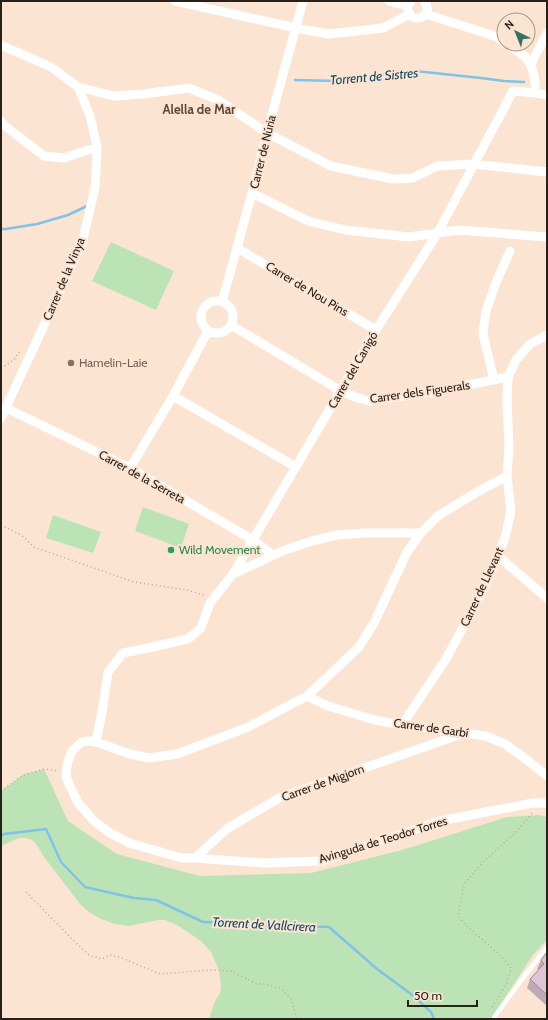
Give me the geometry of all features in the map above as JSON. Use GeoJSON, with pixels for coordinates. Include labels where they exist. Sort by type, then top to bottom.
{"type":"FeatureCollection","features":[{"type":"Feature","properties":{"kind":"street"},"geometry":{"type":"LineString","coordinates":[[175,1],[328,34],[383,28],[410,7]]}},
{"type":"Feature","properties":{"kind":"street","name":"Carrer de Núria"},"geometry":{"type":"LineString","coordinates":[[222,302],[303,1]]}},
{"type":"Feature","properties":{"kind":"street"},"geometry":{"type":"LineString","coordinates":[[389,1],[410,7],[415,18],[421,18],[427,5],[496,37]]}},
{"type":"Feature","properties":{"kind":"street"},"geometry":{"type":"LineString","coordinates":[[531,64],[547,33]]}},
{"type":"Feature","properties":{"kind":"street"},"geometry":{"type":"LineString","coordinates":[[1,44],[51,67],[78,86],[114,96],[189,88],[218,100],[267,133],[331,166],[393,179],[412,178],[437,166],[473,164],[547,172]]}},
{"type":"Feature","properties":{"kind":"street"},"geometry":{"type":"LineString","coordinates":[[519,52],[525,56],[531,64],[535,79],[536,93]]}},
{"type":"Feature","properties":{"kind":"street","name":"Carrer de la Vinya"},"geometry":{"type":"LineString","coordinates":[[1,418],[82,243],[95,188],[97,147],[90,116],[78,86]]}},
{"type":"Feature","properties":{"kind":"street"},"geometry":{"type":"LineString","coordinates":[[473,164],[513,92],[547,94]]}},
{"type":"Feature","properties":{"kind":"street"},"geometry":{"type":"LineString","coordinates":[[1,121],[5,126],[44,156],[64,158],[97,147]]}},
{"type":"Feature","properties":{"kind":"street","name":"Carrer del Canigó"},"geometry":{"type":"LineString","coordinates":[[96,742],[108,672],[123,653],[188,639],[201,628],[210,603],[233,574],[376,330],[437,234],[473,164]]}},
{"type":"Feature","properties":{"kind":"street"},"geometry":{"type":"LineString","coordinates":[[252,193],[308,220],[345,230],[409,237],[459,230],[547,237]]}},
{"type":"Feature","properties":{"kind":"street","name":"Carrer de Nou Pins"},"geometry":{"type":"LineString","coordinates":[[237,248],[376,330]]}},
{"type":"Feature","properties":{"kind":"street"},"geometry":{"type":"LineString","coordinates":[[494,380],[483,334],[486,311],[510,250]]}},
{"type":"Feature","properties":{"kind":"street"},"geometry":{"type":"LineString","coordinates":[[218,301],[226,304],[231,310],[233,318],[231,325],[227,330],[222,332],[213,333],[208,331],[204,327],[201,318],[204,308],[212,302],[218,301]]}},
{"type":"Feature","properties":{"kind":"street","name":"Carrer dels Figuerals"},"geometry":{"type":"LineString","coordinates":[[231,325],[341,391],[355,398],[369,401],[438,391],[508,377]]}},
{"type":"Feature","properties":{"kind":"street"},"geometry":{"type":"LineString","coordinates":[[130,468],[173,396],[208,331]]}},
{"type":"Feature","properties":{"kind":"street","name":"Carrer de Llevant"},"geometry":{"type":"LineString","coordinates":[[402,725],[446,659],[484,588],[505,538],[511,511],[507,476],[509,447],[507,400],[508,377],[516,360],[530,344],[547,335]]}},
{"type":"Feature","properties":{"kind":"street"},"geometry":{"type":"LineString","coordinates":[[173,396],[296,467]]}},
{"type":"Feature","properties":{"kind":"street","name":"Carrer de la Serreta"},"geometry":{"type":"LineString","coordinates":[[6,408],[130,468],[252,540],[273,555]]}},
{"type":"Feature","properties":{"kind":"street"},"geometry":{"type":"LineString","coordinates":[[66,772],[72,751],[82,742],[96,742],[130,754],[149,758],[177,754],[246,728],[307,696],[359,647],[374,623],[407,552],[421,532],[438,516],[472,494],[507,476]]}},
{"type":"Feature","properties":{"kind":"street"},"geometry":{"type":"LineString","coordinates":[[233,574],[273,555],[312,541],[337,535],[421,532]]}},
{"type":"Feature","properties":{"kind":"street"},"geometry":{"type":"LineString","coordinates":[[498,556],[547,598]]}},
{"type":"Feature","properties":{"kind":"street","name":"Carrer de Garbí"},"geometry":{"type":"LineString","coordinates":[[307,696],[328,706],[375,720],[486,736],[505,744],[547,776]]}},
{"type":"Feature","properties":{"kind":"street","name":"Carrer de Migjorn"},"geometry":{"type":"LineString","coordinates":[[195,858],[228,828],[279,798],[464,733]]}},
{"type":"Feature","properties":{"kind":"street","name":"Avinguda de Teodor Torres"},"geometry":{"type":"LineString","coordinates":[[66,772],[66,777],[78,803],[94,821],[110,833],[129,843],[182,858],[264,863],[322,861],[440,821],[547,801]]}},
{"type":"Feature","properties":{"kind":"lane"},"geometry":{"type":"LineString","coordinates":[[494,1019],[547,947]]}},
{"type":"Feature","properties":{"kind":"path"},"geometry":{"type":"LineString","coordinates":[[1,368],[14,360],[18,353],[33,349]]}},
{"type":"Feature","properties":{"kind":"path"},"geometry":{"type":"LineString","coordinates":[[1,525],[21,535],[34,547],[134,582],[203,594],[210,603]]}},
{"type":"Feature","properties":{"kind":"path"},"geometry":{"type":"LineString","coordinates":[[1,791],[23,775],[44,768],[66,772]]}},
{"type":"Feature","properties":{"kind":"path"},"geometry":{"type":"LineString","coordinates":[[489,1012],[507,983],[511,968],[502,957],[458,916],[464,884],[482,863],[515,833],[533,811],[533,803]]}},
{"type":"Feature","properties":{"kind":"path"},"geometry":{"type":"LineString","coordinates":[[26,892],[89,955],[102,959],[110,955],[119,957],[160,974],[210,970],[231,971],[257,984],[265,984],[282,989],[291,999],[298,1019]]}},
{"type":"Feature","properties":{"kind":"green space"},"geometry":{"type":"Polygon","coordinates":[[[111,242],[174,271],[156,310],[92,281],[111,242]]]}},
{"type":"Feature","properties":{"kind":"green space"},"geometry":{"type":"Polygon","coordinates":[[[143,507],[189,524],[181,548],[135,531],[143,507]]]}},
{"type":"Feature","properties":{"kind":"green space"},"geometry":{"type":"Polygon","coordinates":[[[53,515],[101,532],[93,553],[46,538],[53,515]]]}},
{"type":"Feature","properties":{"kind":"green space"},"geometry":{"type":"Polygon","coordinates":[[[44,769],[68,821],[117,854],[200,876],[311,873],[402,850],[507,817],[539,815],[547,817],[547,940],[533,955],[491,1019],[209,1019],[214,1003],[220,993],[221,986],[219,970],[211,952],[201,941],[177,925],[165,920],[129,926],[115,924],[101,919],[90,913],[80,904],[32,840],[19,838],[1,846],[1,791],[23,775],[44,769]]]}},
{"type":"Feature","properties":{"kind":"building"},"geometry":{"type":"Polygon","coordinates":[[[547,952],[547,995],[530,979],[544,964],[541,960],[547,952]]]}},
{"type":"Feature","properties":{"kind":"waterway","name":"Torrent de Sistres"},"geometry":{"type":"LineString","coordinates":[[295,80],[338,81],[373,75],[415,71],[524,82]]}},
{"type":"Feature","properties":{"kind":"waterway","name":"Torrent de Sistres"},"geometry":{"type":"LineString","coordinates":[[1,229],[37,224],[68,215],[87,206]]}},
{"type":"Feature","properties":{"kind":"waterway","name":"Torrent de Vallcirera"},"geometry":{"type":"LineString","coordinates":[[1,836],[4,834],[46,829],[61,862],[85,887],[134,898],[156,900],[203,922],[329,927],[377,969],[411,994],[431,1012],[434,1019]]}},
{"type":"Feature","properties":{"kind":"place","name":"Hamelin-Laie"},"geometry":{"type":"Point","coordinates":[71,363]}},
{"type":"Feature","properties":{"kind":"place","name":"Wild Movement"},"geometry":{"type":"Point","coordinates":[171,550]}},
{"type":"Feature","properties":{"kind":"district","name":"Alella de Mar"},"geometry":{"type":"Point","coordinates":[199,109]}}]}
